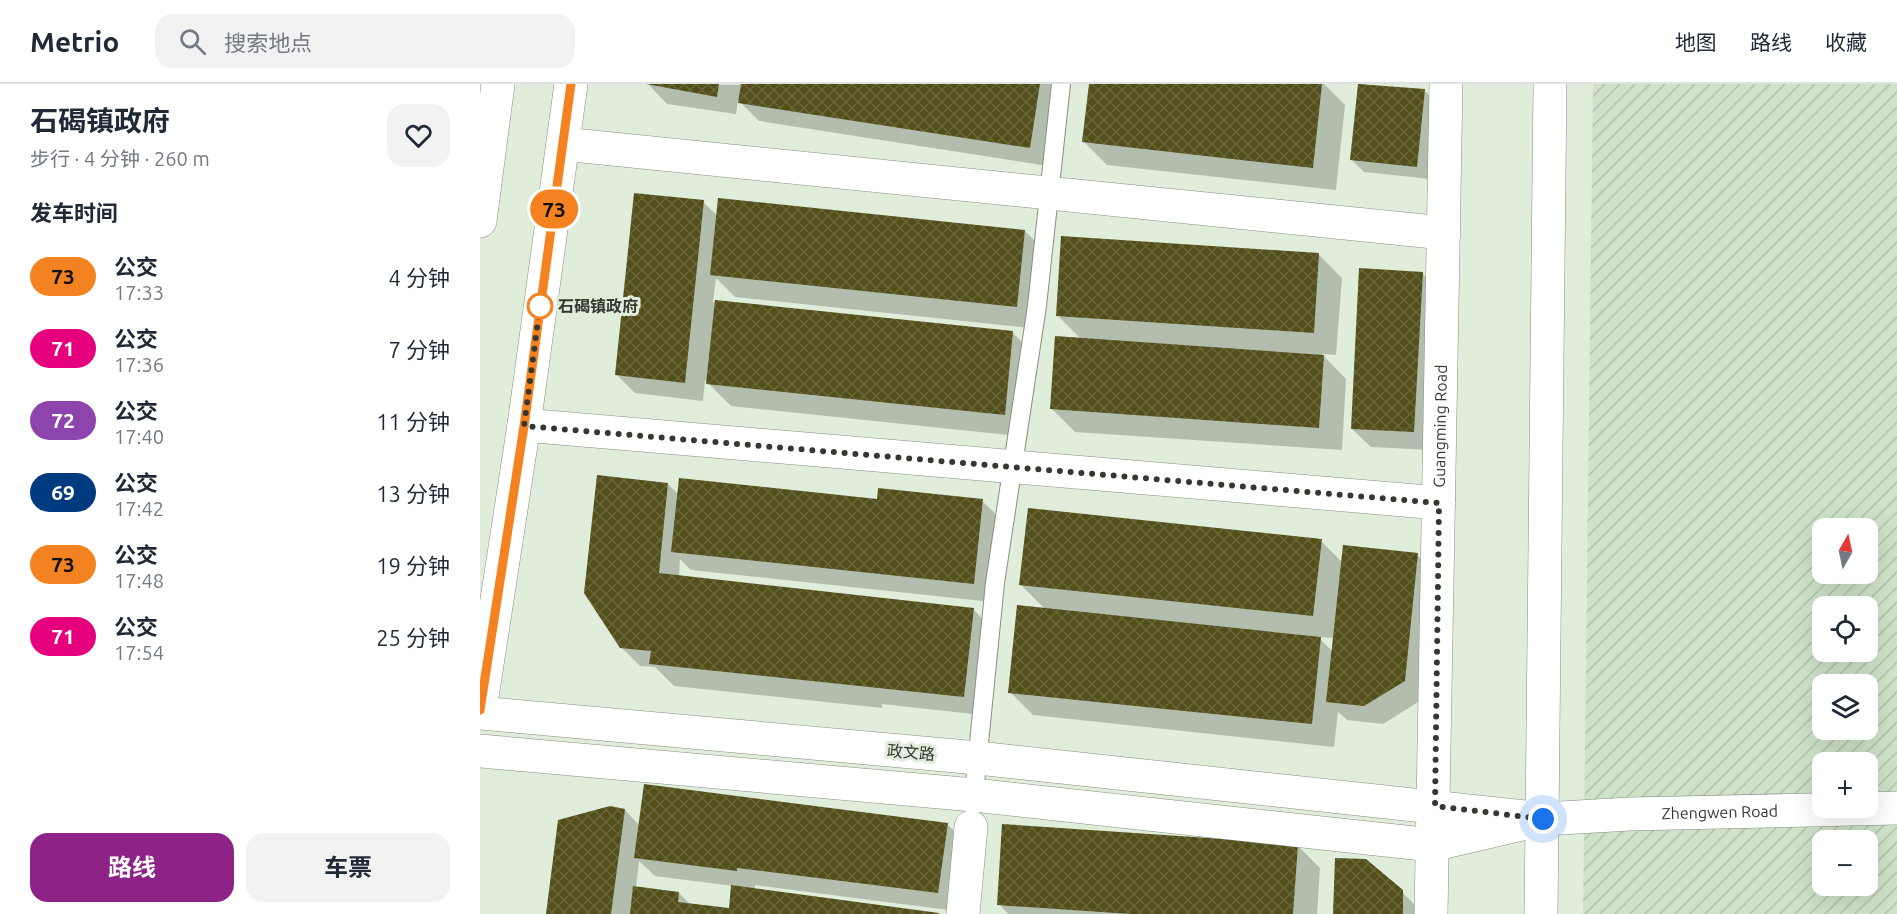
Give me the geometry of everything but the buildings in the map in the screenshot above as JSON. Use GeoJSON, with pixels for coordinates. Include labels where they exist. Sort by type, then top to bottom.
{"type":"FeatureCollection","features":[{"type":"Feature","properties":{"kind":"street"},"geometry":{"type":"LineString","coordinates":[[480,221],[498,84]]}},
{"type":"Feature","properties":{"kind":"street"},"geometry":{"type":"LineString","coordinates":[[480,711],[524,426],[571,84]]}},
{"type":"Feature","properties":{"kind":"street","name":"Guangming Road"},"geometry":{"type":"LineString","coordinates":[[1431,914],[1435,806],[1446,84]]}},
{"type":"Feature","properties":{"kind":"street"},"geometry":{"type":"LineString","coordinates":[[1541,914],[1550,84]]}},
{"type":"Feature","properties":{"kind":"street"},"geometry":{"type":"LineString","coordinates":[[563,144],[1444,233]]}},
{"type":"Feature","properties":{"kind":"street"},"geometry":{"type":"LineString","coordinates":[[524,426],[1439,503]]}},
{"type":"Feature","properties":{"kind":"street","name":"政文路"},"geometry":{"type":"LineString","coordinates":[[480,711],[978,758],[1543,819]]}},
{"type":"Feature","properties":{"kind":"street"},"geometry":{"type":"LineString","coordinates":[[480,752],[974,795],[1432,846],[1543,819]]}},
{"type":"Feature","properties":{"kind":"street","name":"Zhengwen Road"},"geometry":{"type":"LineString","coordinates":[[1543,819],[1630,814],[1897,808]]}},
{"type":"Feature","properties":{"kind":"street"},"geometry":{"type":"LineString","coordinates":[[963,914],[971,827]]}},
{"type":"Feature","properties":{"kind":"lane"},"geometry":{"type":"LineString","coordinates":[[971,827],[995,583],[1037,306],[1061,84]]}},
{"type":"Feature","properties":{"kind":"shaded area"},"geometry":{"type":"Polygon","coordinates":[[[1593,84],[1897,84],[1897,914],[1583,914],[1593,84]]]}},
{"type":"Feature","properties":{"kind":"bus line","name":"73"},"geometry":{"type":"LineString","coordinates":[[480,710],[524,426],[571,84]]}},
{"type":"Feature","properties":{"kind":"place","name":"石碣镇政府"},"geometry":{"type":"Point","coordinates":[540,306]}},
{"type":"Feature","properties":{"kind":"route"},"geometry":{"type":"LineString","coordinates":[[540,306],[524,426],[1439,503],[1435,806],[1543,819]]}}]}
